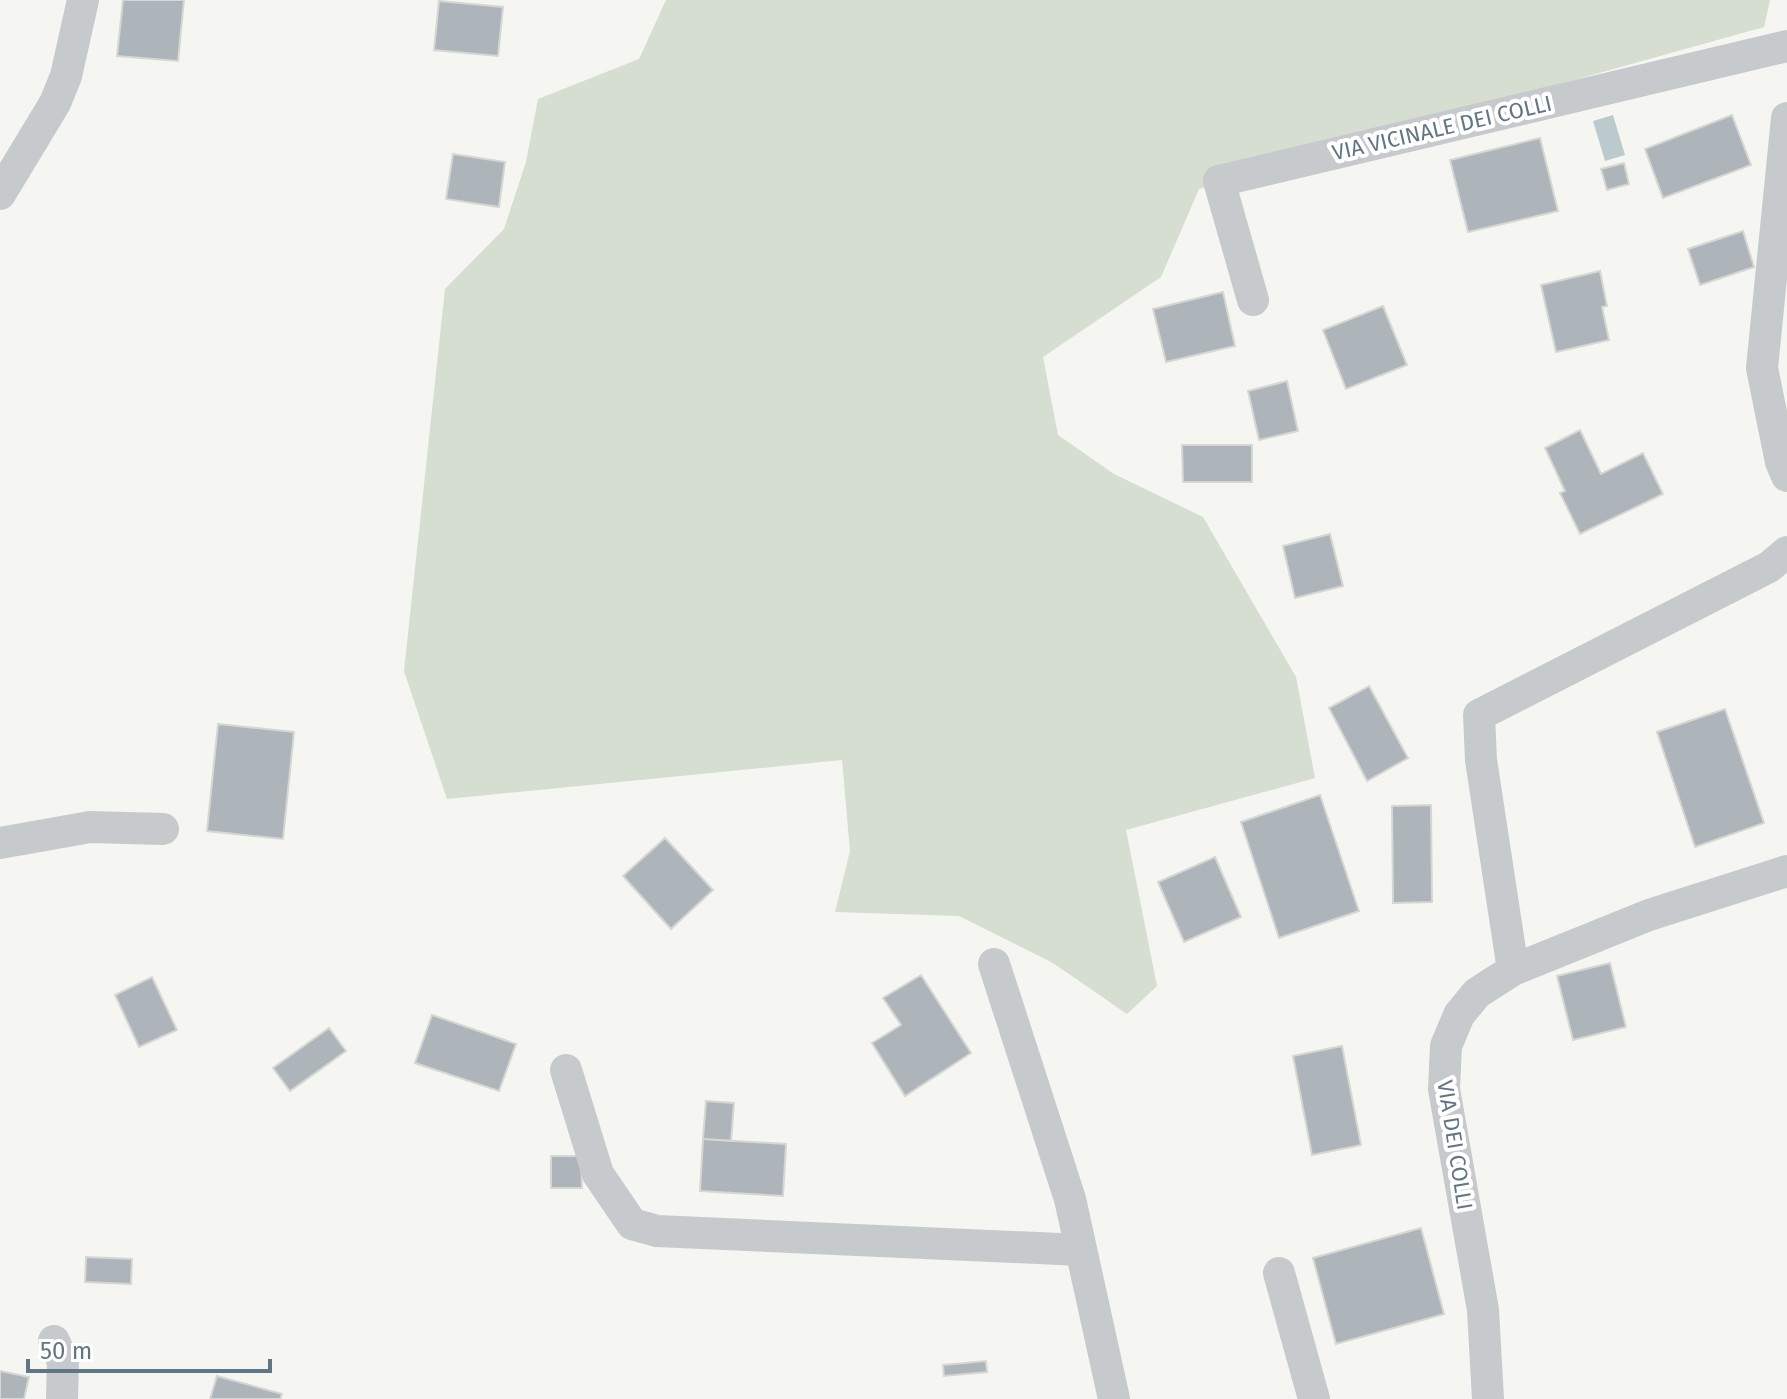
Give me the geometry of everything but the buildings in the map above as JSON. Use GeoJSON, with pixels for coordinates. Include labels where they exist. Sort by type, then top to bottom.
{"type":"FeatureCollection","features":[{"type":"Feature","properties":{"kind":"street"},"geometry":{"type":"LineString","coordinates":[[0,194],[55,103],[66,76],[83,0]]}},
{"type":"Feature","properties":{"kind":"street","name":"VIA VICINALE DEI COLLI"},"geometry":{"type":"LineString","coordinates":[[1253,300],[1219,181],[1787,46]]}},
{"type":"Feature","properties":{"kind":"street"},"geometry":{"type":"LineString","coordinates":[[1787,118],[1762,368],[1781,462],[1787,476]]}},
{"type":"Feature","properties":{"kind":"street"},"geometry":{"type":"LineString","coordinates":[[1513,970],[1481,760],[1479,715],[1769,567],[1787,552]]}},
{"type":"Feature","properties":{"kind":"street"},"geometry":{"type":"LineString","coordinates":[[0,843],[90,827],[163,829]]}},
{"type":"Feature","properties":{"kind":"street","name":"VIA DEI COLLI"},"geometry":{"type":"LineString","coordinates":[[1488,1399],[1483,1310],[1450,1135],[1444,1060],[1451,1031],[1467,1004],[1489,983],[1513,970],[1649,915],[1787,871]]}},
{"type":"Feature","properties":{"kind":"street"},"geometry":{"type":"LineString","coordinates":[[994,964],[1070,1199],[1114,1399]]}},
{"type":"Feature","properties":{"kind":"street"},"geometry":{"type":"LineString","coordinates":[[566,1070],[598,1174],[632,1224],[657,1231],[1081,1250]]}},
{"type":"Feature","properties":{"kind":"street"},"geometry":{"type":"LineString","coordinates":[[1279,1273],[1314,1399]]}},
{"type":"Feature","properties":{"kind":"street"},"geometry":{"type":"LineString","coordinates":[[54,1341],[63,1362],[62,1399]]}},
{"type":"Feature","properties":{"kind":"shaded area"},"geometry":{"type":"Polygon","coordinates":[[[666,0],[1770,0],[1764,27],[1292,159],[1199,189],[1161,277],[1043,357],[1058,435],[1114,474],[1203,517],[1296,677],[1315,778],[1126,830],[1157,986],[1127,1014],[1053,963],[959,916],[835,912],[850,851],[842,760],[447,799],[404,671],[445,289],[504,229],[526,162],[538,99],[639,59],[666,0]]]}},
{"type":"Feature","properties":{"kind":"shaded area"},"geometry":{"type":"Polygon","coordinates":[[[1613,115],[1625,155],[1605,161],[1593,121],[1613,115]]]}}]}
